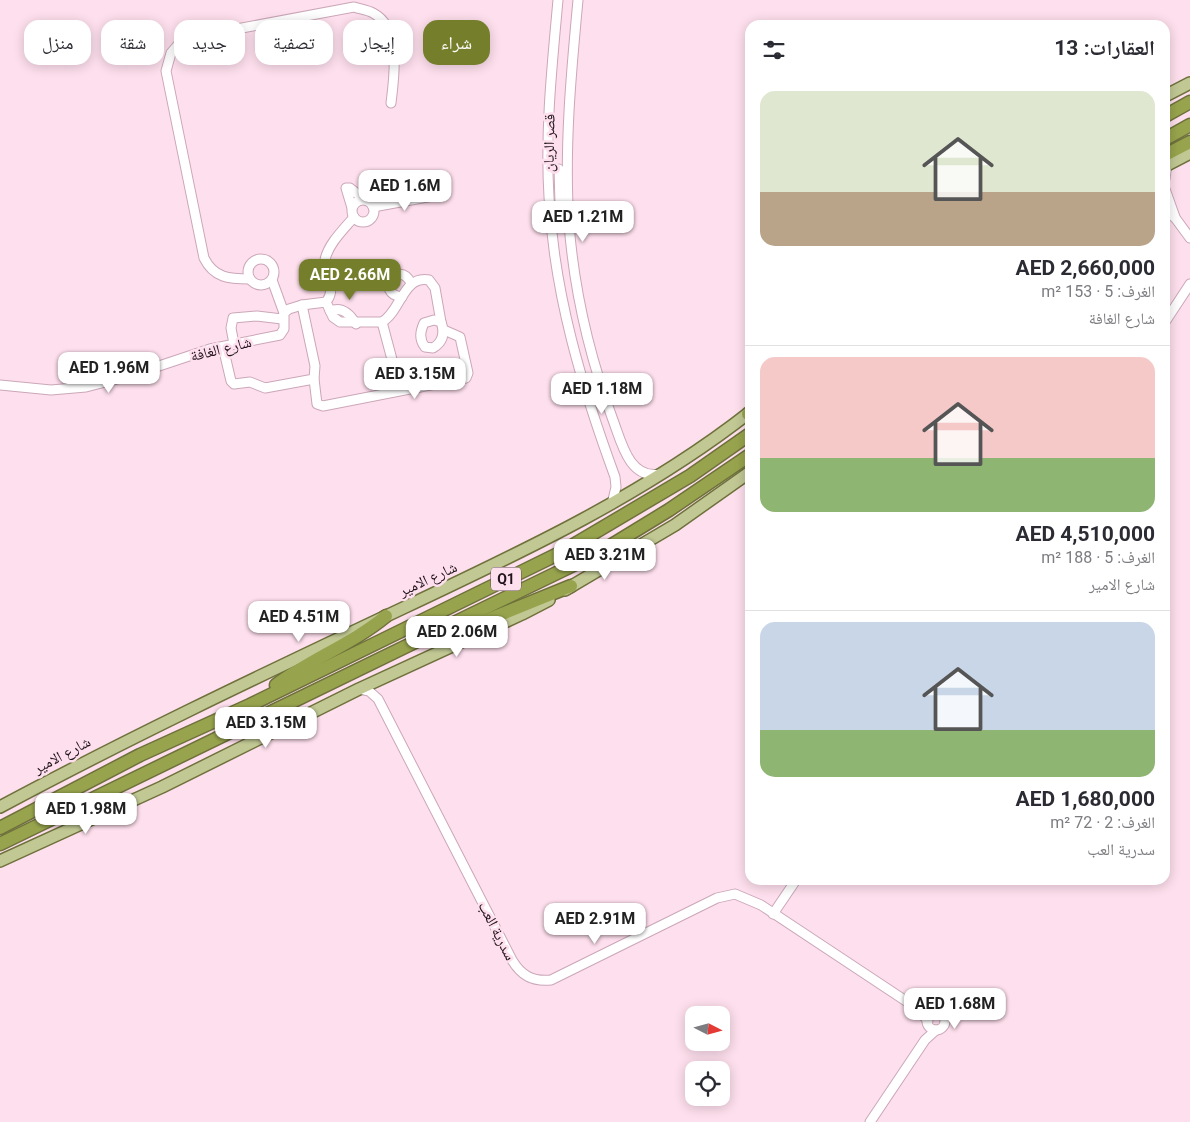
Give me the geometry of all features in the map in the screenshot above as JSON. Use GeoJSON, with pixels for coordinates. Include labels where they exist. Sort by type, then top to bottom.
{"type":"FeatureCollection","features":[{"type":"Feature","properties":{"kind":"highway"},"geometry":{"type":"LineString","coordinates":[[1170,113],[1190,102]]}},
{"type":"Feature","properties":{"kind":"highway"},"geometry":{"type":"LineString","coordinates":[[1170,136],[1190,125]]}},
{"type":"Feature","properties":{"kind":"highway"},"geometry":{"type":"LineString","coordinates":[[1170,159],[1190,142]]}},
{"type":"Feature","properties":{"kind":"highway","name":"Q1"},"geometry":{"type":"LineString","coordinates":[[0,828],[140,755],[250,705],[560,553],[690,476],[745,438]]}},
{"type":"Feature","properties":{"kind":"highway","name":"Q1"},"geometry":{"type":"LineString","coordinates":[[0,844],[602,551],[669,510],[745,458]]}},
{"type":"Feature","properties":{"kind":"highway"},"geometry":{"type":"LineString","coordinates":[[371,663],[409,652],[571,586]]}},
{"type":"Feature","properties":{"kind":"highway"},"geometry":{"type":"LineString","coordinates":[[250,705],[291,674],[366,632],[386,616]]}},
{"type":"Feature","properties":{"kind":"main road"},"geometry":{"type":"LineString","coordinates":[[1170,93],[1190,83]]}},
{"type":"Feature","properties":{"kind":"main road"},"geometry":{"type":"LineString","coordinates":[[1170,160],[1190,153]]}},
{"type":"Feature","properties":{"kind":"main road","name":"شارع الامير"},"geometry":{"type":"LineString","coordinates":[[0,807],[108,749],[448,588],[612,504],[662,473],[745,416]]}},
{"type":"Feature","properties":{"kind":"main road"},"geometry":{"type":"LineString","coordinates":[[0,861],[162,787],[359,688],[522,614],[675,525],[745,476]]}},
{"type":"Feature","properties":{"kind":"street","name":"قصر الريان"},"geometry":{"type":"LineString","coordinates":[[558,0],[548,120],[548,198],[561,299],[588,402],[615,477],[616,487],[612,504]]}},
{"type":"Feature","properties":{"kind":"street","name":"قصر الريان"},"geometry":{"type":"LineString","coordinates":[[578,0],[563,168],[568,213],[586,326],[604,396],[629,460],[636,468],[644,472],[652,475],[662,473]]}},
{"type":"Feature","properties":{"kind":"street"},"geometry":{"type":"LineString","coordinates":[[272,280],[266,284],[259,285],[250,279],[229,279],[218,275],[210,268],[204,258],[166,72],[171,53],[182,39],[354,8],[374,14],[389,29],[395,62],[391,104]]}},
{"type":"Feature","properties":{"kind":"street"},"geometry":{"type":"LineString","coordinates":[[548,171],[563,168]]}},
{"type":"Feature","properties":{"kind":"street"},"geometry":{"type":"LineString","coordinates":[[348,187],[365,200],[373,207],[372,215],[368,220],[360,221],[353,213],[346,192],[348,187]]}},
{"type":"Feature","properties":{"kind":"street"},"geometry":{"type":"LineString","coordinates":[[373,207],[433,196]]}},
{"type":"Feature","properties":{"kind":"street"},"geometry":{"type":"LineString","coordinates":[[234,344],[230,328],[233,318],[283,316],[289,309],[302,305],[326,302],[330,297],[332,286],[325,267],[325,259],[329,249],[353,213],[356,202],[365,200]]}},
{"type":"Feature","properties":{"kind":"street"},"geometry":{"type":"LineString","coordinates":[[1170,203],[1176,219]]}},
{"type":"Feature","properties":{"kind":"street"},"geometry":{"type":"LineString","coordinates":[[1170,214],[1190,238]]}},
{"type":"Feature","properties":{"kind":"street"},"geometry":{"type":"LineString","coordinates":[[250,279],[248,272],[250,265],[259,260],[266,261],[272,266],[274,273],[272,280],[283,316]]}},
{"type":"Feature","properties":{"kind":"street"},"geometry":{"type":"LineString","coordinates":[[402,297],[396,296],[391,292],[389,285],[391,279],[396,275],[403,274],[408,277],[411,283]]}},
{"type":"Feature","properties":{"kind":"street"},"geometry":{"type":"LineString","coordinates":[[302,305],[315,366],[315,398],[317,404],[322,406],[466,378],[468,373],[460,337],[443,326],[436,294],[429,280],[421,278],[411,283],[394,311],[382,322],[356,324],[336,320],[326,302]]}},
{"type":"Feature","properties":{"kind":"street"},"geometry":{"type":"LineString","coordinates":[[1170,314],[1190,284]]}},
{"type":"Feature","properties":{"kind":"street","name":"شارع الغافة"},"geometry":{"type":"LineString","coordinates":[[0,385],[51,390],[86,387],[223,346],[280,336],[284,329],[283,316]]}},
{"type":"Feature","properties":{"kind":"street"},"geometry":{"type":"LineString","coordinates":[[382,322],[394,367]]}},
{"type":"Feature","properties":{"kind":"street"},"geometry":{"type":"LineString","coordinates":[[223,346],[231,381],[234,384],[250,382],[264,388],[314,379]]}},
{"type":"Feature","properties":{"kind":"street"},"geometry":{"type":"LineString","coordinates":[[588,402],[600,403],[604,396]]}},
{"type":"Feature","properties":{"kind":"street"},"geometry":{"type":"LineString","coordinates":[[378,699],[378,688],[381,678]]}},
{"type":"Feature","properties":{"kind":"street"},"geometry":{"type":"LineString","coordinates":[[359,688],[369,691],[378,699]]}},
{"type":"Feature","properties":{"kind":"street","name":"سدرية العب"},"geometry":{"type":"LineString","coordinates":[[378,699],[512,960],[523,975],[532,979],[551,980],[725,895],[744,896],[918,1009],[931,1022],[925,1040],[870,1122]]}},
{"type":"Feature","properties":{"kind":"street"},"geometry":{"type":"LineString","coordinates":[[774,914],[793,885]]}}]}
